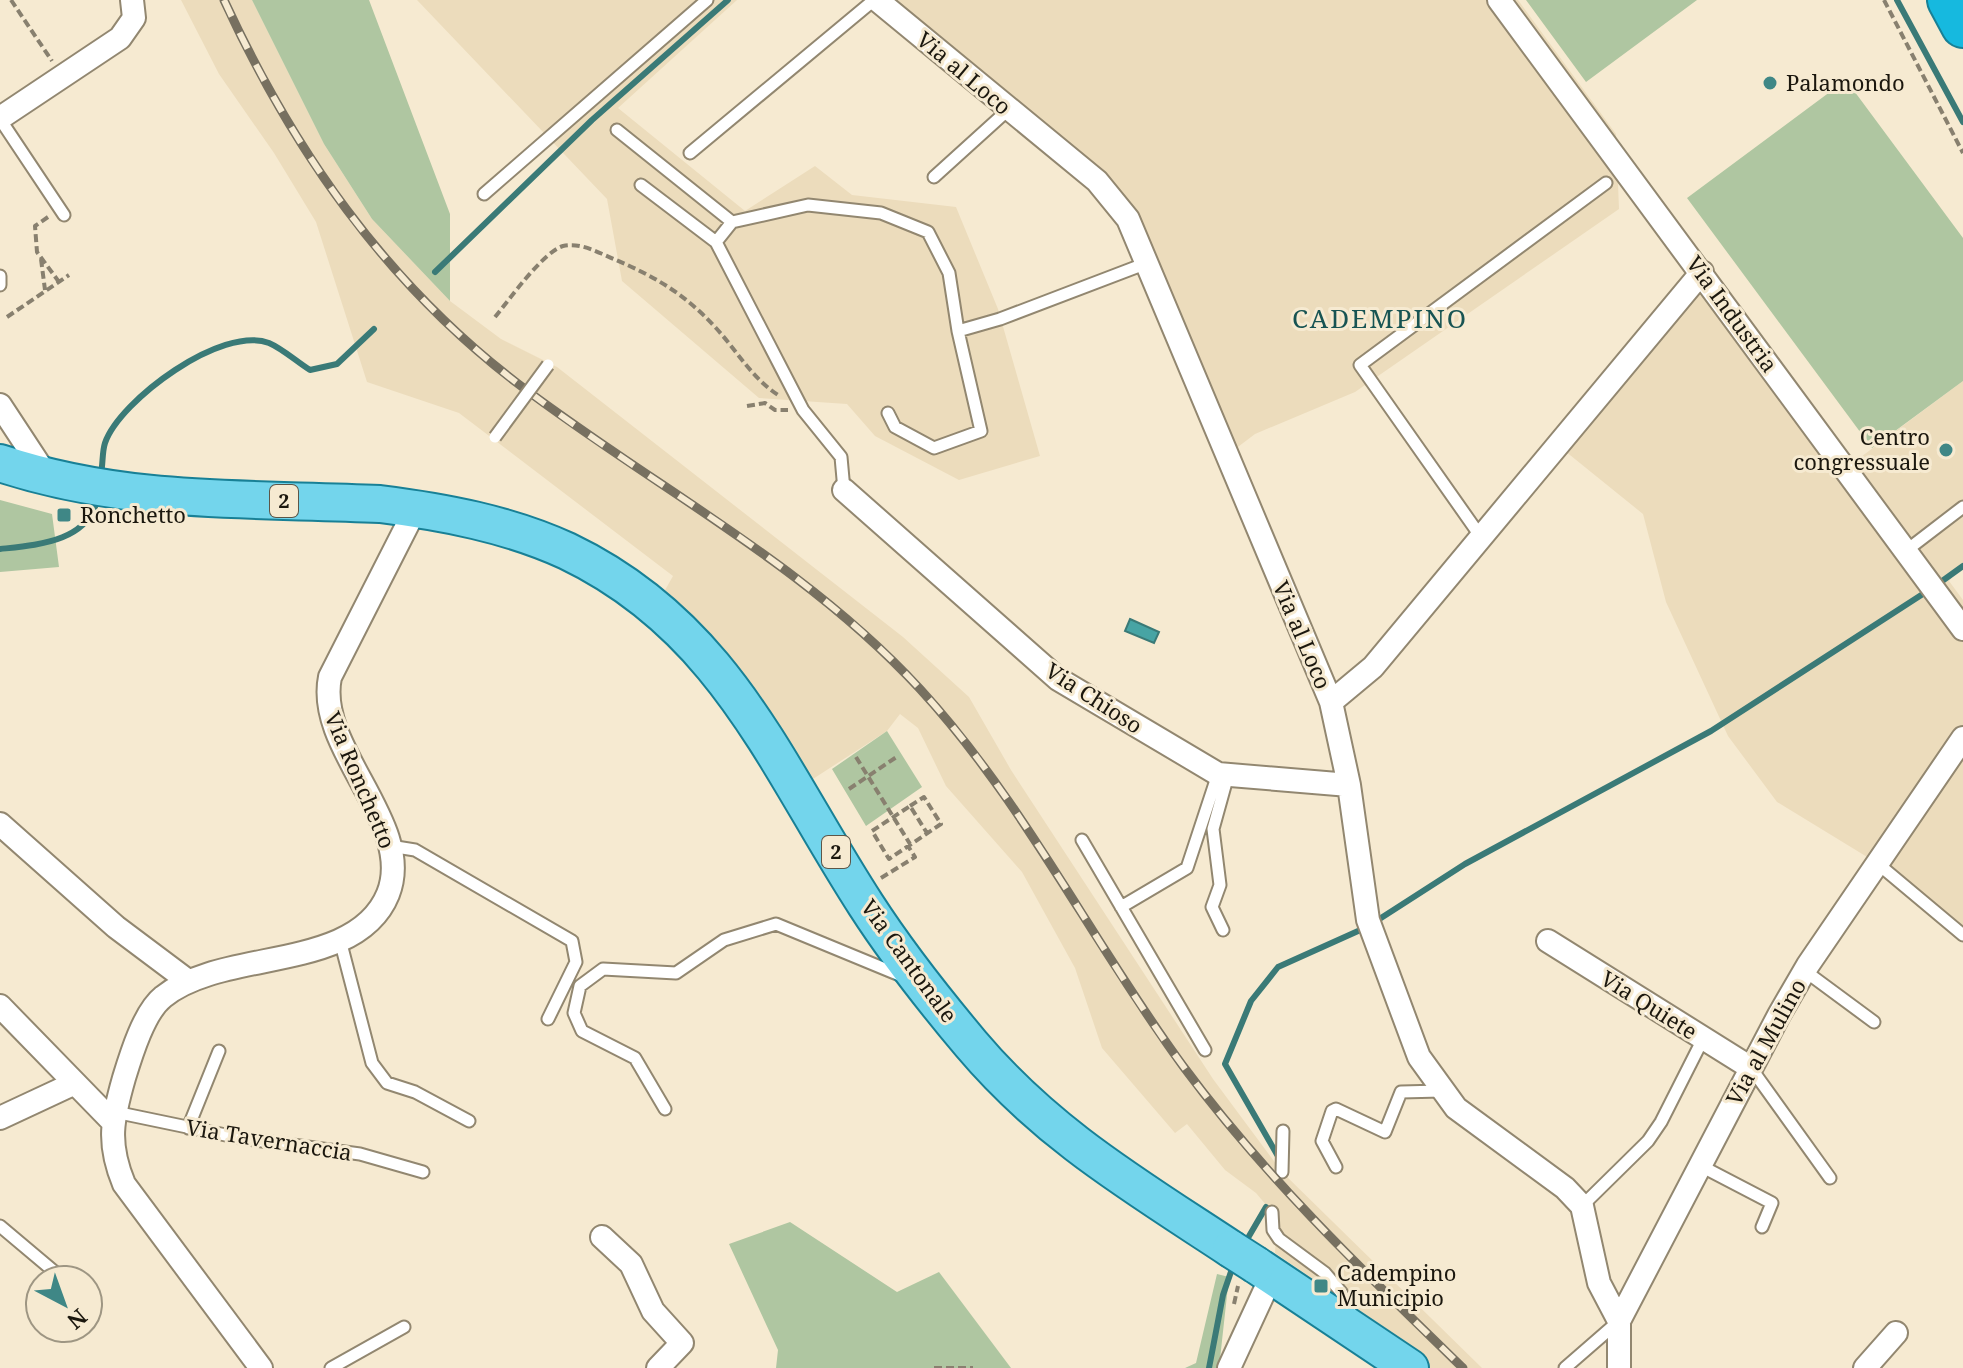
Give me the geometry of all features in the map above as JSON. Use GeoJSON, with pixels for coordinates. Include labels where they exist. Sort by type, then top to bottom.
{"type":"FeatureCollection","features":[{"type":"Feature","properties":{"kind":"highway"},"geometry":{"type":"LineString","coordinates":[[1949,0],[1963,26]]}},
{"type":"Feature","properties":{"kind":"highway"},"geometry":{"type":"LineString","coordinates":[[1958,0],[1963,13]]}},
{"type":"Feature","properties":{"kind":"main road","name":"2"},"geometry":{"type":"LineString","coordinates":[[0,463],[48,478],[151,496],[416,508]]}},
{"type":"Feature","properties":{"kind":"main road","name":"Via Cantonale"},"geometry":{"type":"LineString","coordinates":[[416,508],[496,525],[539,539],[597,567],[655,608],[707,659],[750,714],[799,788],[866,905],[925,986],[991,1066],[1061,1135],[1410,1368]]}},
{"type":"Feature","properties":{"kind":"street"},"geometry":{"type":"LineString","coordinates":[[0,119],[126,32],[134,18],[132,0]]}},
{"type":"Feature","properties":{"kind":"street","name":"Via al Loco"},"geometry":{"type":"LineString","coordinates":[[876,0],[1097,181],[1128,219],[1331,702],[1349,785],[1370,926],[1419,1057],[1456,1108],[1565,1188],[1582,1206]]}},
{"type":"Feature","properties":{"kind":"street","name":"Via Industria"},"geometry":{"type":"LineString","coordinates":[[1499,0],[1963,629]]}},
{"type":"Feature","properties":{"kind":"street"},"geometry":{"type":"LineString","coordinates":[[1331,702],[1373,667],[1702,272]]}},
{"type":"Feature","properties":{"kind":"street"},"geometry":{"type":"LineString","coordinates":[[0,405],[48,478]]}},
{"type":"Feature","properties":{"kind":"street","name":"Via Chioso"},"geometry":{"type":"LineString","coordinates":[[844,490],[1058,679],[1223,774],[1349,785]]}},
{"type":"Feature","properties":{"kind":"street","name":"Via Ronchetto"},"geometry":{"type":"LineString","coordinates":[[261,1368],[124,1184],[113,1157],[114,1117],[133,1046],[161,998],[188,981],[340,940],[366,925],[387,897],[392,881],[390,846],[331,714],[327,690],[330,677],[416,508]]}},
{"type":"Feature","properties":{"kind":"street","name":"Via al Mulino"},"geometry":{"type":"LineString","coordinates":[[1619,1368],[1619,1321],[1751,1068],[1805,971],[1963,738]]}},
{"type":"Feature","properties":{"kind":"street"},"geometry":{"type":"LineString","coordinates":[[0,824],[116,927],[188,981]]}},
{"type":"Feature","properties":{"kind":"street","name":"Via Quiete"},"geometry":{"type":"LineString","coordinates":[[1548,941],[1751,1068]]}},
{"type":"Feature","properties":{"kind":"street"},"geometry":{"type":"LineString","coordinates":[[0,1006],[75,1083],[114,1117]]}},
{"type":"Feature","properties":{"kind":"street"},"geometry":{"type":"LineString","coordinates":[[0,1118],[75,1083]]}},
{"type":"Feature","properties":{"kind":"street"},"geometry":{"type":"LineString","coordinates":[[1582,1206],[1599,1283],[1619,1321]]}},
{"type":"Feature","properties":{"kind":"street"},"geometry":{"type":"LineString","coordinates":[[602,1237],[631,1264],[653,1311],[682,1343],[658,1368]]}},
{"type":"Feature","properties":{"kind":"street"},"geometry":{"type":"LineString","coordinates":[[1229,1368],[1253,1263]]}},
{"type":"Feature","properties":{"kind":"street"},"geometry":{"type":"LineString","coordinates":[[1865,1368],[1896,1333]]}},
{"type":"Feature","properties":{"kind":"lane"},"geometry":{"type":"LineString","coordinates":[[484,194],[707,0]]}},
{"type":"Feature","properties":{"kind":"lane"},"geometry":{"type":"LineString","coordinates":[[690,153],[876,0]]}},
{"type":"Feature","properties":{"kind":"lane"},"geometry":{"type":"LineString","coordinates":[[934,177],[1008,110]]}},
{"type":"Feature","properties":{"kind":"lane"},"geometry":{"type":"LineString","coordinates":[[0,119],[62,212]]}},
{"type":"Feature","properties":{"kind":"lane"},"geometry":{"type":"LineString","coordinates":[[617,130],[732,222]]}},
{"type":"Feature","properties":{"kind":"lane"},"geometry":{"type":"LineString","coordinates":[[1481,537],[1360,365],[1606,183]]}},
{"type":"Feature","properties":{"kind":"lane"},"geometry":{"type":"LineString","coordinates":[[641,185],[716,242],[803,410],[841,457],[844,490]]}},
{"type":"Feature","properties":{"kind":"lane"},"geometry":{"type":"LineString","coordinates":[[716,242],[732,222],[808,205],[881,213],[928,232],[949,273],[958,331],[981,431],[934,448],[895,427],[888,413]]}},
{"type":"Feature","properties":{"kind":"lane"},"geometry":{"type":"LineString","coordinates":[[958,331],[1000,319],[1147,263]]}},
{"type":"Feature","properties":{"kind":"lane"},"geometry":{"type":"LineString","coordinates":[[0,276],[0,285]]}},
{"type":"Feature","properties":{"kind":"lane"},"geometry":{"type":"LineString","coordinates":[[495,437],[548,365]]}},
{"type":"Feature","properties":{"kind":"lane"},"geometry":{"type":"LineString","coordinates":[[1907,550],[1963,507]]}},
{"type":"Feature","properties":{"kind":"lane"},"geometry":{"type":"LineString","coordinates":[[1121,907],[1187,868],[1223,774]]}},
{"type":"Feature","properties":{"kind":"lane"},"geometry":{"type":"LineString","coordinates":[[1223,774],[1213,829],[1220,885],[1212,907],[1223,930]]}},
{"type":"Feature","properties":{"kind":"lane"},"geometry":{"type":"LineString","coordinates":[[1082,840],[1205,1050]]}},
{"type":"Feature","properties":{"kind":"lane"},"geometry":{"type":"LineString","coordinates":[[390,846],[415,850],[572,941],[576,962],[548,1019]]}},
{"type":"Feature","properties":{"kind":"lane"},"geometry":{"type":"LineString","coordinates":[[1877,863],[1963,935]]}},
{"type":"Feature","properties":{"kind":"lane"},"geometry":{"type":"LineString","coordinates":[[665,1109],[635,1058],[582,1031],[574,1013],[580,986],[603,969],[676,973],[724,940],[776,924],[925,986]]}},
{"type":"Feature","properties":{"kind":"lane"},"geometry":{"type":"LineString","coordinates":[[340,940],[372,1063],[387,1083],[415,1092],[469,1121]]}},
{"type":"Feature","properties":{"kind":"lane"},"geometry":{"type":"LineString","coordinates":[[1805,971],[1874,1022]]}},
{"type":"Feature","properties":{"kind":"lane"},"geometry":{"type":"LineString","coordinates":[[1582,1206],[1648,1141],[1661,1122],[1703,1039]]}},
{"type":"Feature","properties":{"kind":"lane"},"geometry":{"type":"LineString","coordinates":[[188,1128],[219,1051]]}},
{"type":"Feature","properties":{"kind":"lane"},"geometry":{"type":"LineString","coordinates":[[1751,1068],[1830,1178]]}},
{"type":"Feature","properties":{"kind":"lane"},"geometry":{"type":"LineString","coordinates":[[1336,1167],[1322,1141],[1332,1111],[1336,1109],[1385,1132],[1401,1092],[1441,1091]]}},
{"type":"Feature","properties":{"kind":"lane","name":"Via Tavernaccia"},"geometry":{"type":"LineString","coordinates":[[114,1117],[360,1154],[423,1172]]}},
{"type":"Feature","properties":{"kind":"lane"},"geometry":{"type":"LineString","coordinates":[[1282,1172],[1283,1131]]}},
{"type":"Feature","properties":{"kind":"lane"},"geometry":{"type":"LineString","coordinates":[[1699,1165],[1772,1203],[1762,1227]]}},
{"type":"Feature","properties":{"kind":"lane"},"geometry":{"type":"LineString","coordinates":[[1272,1212],[1273,1230],[1325,1273],[1349,1306],[1357,1330]]}},
{"type":"Feature","properties":{"kind":"lane"},"geometry":{"type":"LineString","coordinates":[[0,1226],[45,1264]]}},
{"type":"Feature","properties":{"kind":"lane"},"geometry":{"type":"LineString","coordinates":[[1565,1368],[1619,1321]]}},
{"type":"Feature","properties":{"kind":"lane"},"geometry":{"type":"LineString","coordinates":[[331,1368],[404,1327]]}},
{"type":"Feature","properties":{"kind":"path"},"geometry":{"type":"LineString","coordinates":[[11,0],[62,76]]}},
{"type":"Feature","properties":{"kind":"path"},"geometry":{"type":"LineString","coordinates":[[1884,0],[1963,153]]}},
{"type":"Feature","properties":{"kind":"path"},"geometry":{"type":"LineString","coordinates":[[45,292],[35,226],[62,212]]}},
{"type":"Feature","properties":{"kind":"path"},"geometry":{"type":"LineString","coordinates":[[495,317],[549,255],[562,246],[585,246],[658,278],[680,292],[717,329],[746,367],[774,393],[803,410]]}},
{"type":"Feature","properties":{"kind":"path"},"geometry":{"type":"LineString","coordinates":[[41,257],[59,282]]}},
{"type":"Feature","properties":{"kind":"path"},"geometry":{"type":"LineString","coordinates":[[7,317],[69,275]]}},
{"type":"Feature","properties":{"kind":"path"},"geometry":{"type":"LineString","coordinates":[[747,406],[765,403],[775,410],[803,410]]}},
{"type":"Feature","properties":{"kind":"path"},"geometry":{"type":"LineString","coordinates":[[849,789],[898,756]]}},
{"type":"Feature","properties":{"kind":"path"},"geometry":{"type":"LineString","coordinates":[[856,757],[915,857],[884,877]]}},
{"type":"Feature","properties":{"kind":"path"},"geometry":{"type":"LineString","coordinates":[[924,797],[941,824],[889,859],[872,831],[893,818],[924,797]]}},
{"type":"Feature","properties":{"kind":"path"},"geometry":{"type":"LineString","coordinates":[[910,806],[927,833]]}},
{"type":"Feature","properties":{"kind":"path"},"geometry":{"type":"LineString","coordinates":[[934,1368],[973,1368]]}},
{"type":"Feature","properties":{"kind":"shaded area"},"geometry":{"type":"Polygon","coordinates":[[[181,0],[252,0],[324,144],[372,219],[450,301],[501,339],[557,367],[903,637],[969,697],[1011,770],[1213,1079],[1282,1172],[1482,1368],[1429,1368],[1390,1331],[1275,1253],[1277,1218],[1256,1193],[1225,1170],[1187,1124],[1175,1133],[1102,1048],[1075,968],[1022,872],[946,786],[918,728],[900,714],[887,731],[799,788],[655,608],[673,576],[459,413],[367,382],[316,222],[274,153],[219,74],[181,0]]]}},
{"type":"Feature","properties":{"kind":"shaded area"},"geometry":{"type":"Polygon","coordinates":[[[417,0],[737,0],[618,108],[745,211],[815,166],[852,195],[956,207],[998,309],[1040,456],[959,480],[875,436],[847,404],[759,398],[622,281],[607,199],[417,0]]]}},
{"type":"Feature","properties":{"kind":"shaded area"},"geometry":{"type":"Polygon","coordinates":[[[863,0],[1518,0],[1616,134],[1619,209],[1355,392],[1255,434],[1226,456],[1128,219],[863,0]]]}},
{"type":"Feature","properties":{"kind":"shaded area"},"geometry":{"type":"Polygon","coordinates":[[[1702,272],[1846,468],[1963,381],[1963,565],[1949,581],[1963,600],[1963,935],[1877,863],[1777,802],[1728,736],[1666,602],[1643,514],[1565,451],[1702,272]]]}},
{"type":"Feature","properties":{"kind":"green space"},"geometry":{"type":"Polygon","coordinates":[[[252,0],[369,0],[450,214],[450,301],[372,219],[324,144],[252,0]]]}},
{"type":"Feature","properties":{"kind":"green space"},"geometry":{"type":"Polygon","coordinates":[[[1526,0],[1697,0],[1586,82],[1526,0]]]}},
{"type":"Feature","properties":{"kind":"green space"},"geometry":{"type":"Polygon","coordinates":[[[1846,80],[1963,238],[1963,381],[1872,448],[1687,198],[1846,80]]]}},
{"type":"Feature","properties":{"kind":"green space"},"geometry":{"type":"Polygon","coordinates":[[[0,500],[52,514],[59,567],[0,572],[0,500]]]}},
{"type":"Feature","properties":{"kind":"green space"},"geometry":{"type":"Polygon","coordinates":[[[887,731],[922,787],[866,826],[832,769],[887,731]]]}},
{"type":"Feature","properties":{"kind":"green space"},"geometry":{"type":"Polygon","coordinates":[[[790,1222],[897,1292],[939,1272],[1011,1368],[776,1368],[778,1350],[729,1244],[790,1222]]]}},
{"type":"Feature","properties":{"kind":"green space"},"geometry":{"type":"Polygon","coordinates":[[[1217,1274],[1229,1277],[1219,1368],[1185,1368],[1196,1363],[1217,1274]]]}},
{"type":"Feature","properties":{"kind":"water"},"geometry":{"type":"Polygon","coordinates":[[[1130,619],[1159,632],[1154,643],[1125,631],[1130,619]]]}},
{"type":"Feature","properties":{"kind":"waterway"},"geometry":{"type":"LineString","coordinates":[[435,272],[592,120],[728,0]]}},
{"type":"Feature","properties":{"kind":"waterway"},"geometry":{"type":"LineString","coordinates":[[1897,0],[1963,122]]}},
{"type":"Feature","properties":{"kind":"waterway"},"geometry":{"type":"LineString","coordinates":[[101,474],[103,450],[114,426],[151,388],[200,355],[249,340],[269,343],[310,370],[337,364],[374,329]]}},
{"type":"Feature","properties":{"kind":"waterway"},"geometry":{"type":"LineString","coordinates":[[0,549],[45,543],[73,532],[93,512],[98,497]]}},
{"type":"Feature","properties":{"kind":"waterway"},"geometry":{"type":"LineString","coordinates":[[1938,584],[1963,566]]}},
{"type":"Feature","properties":{"kind":"waterway"},"geometry":{"type":"LineString","coordinates":[[1279,1158],[1225,1064],[1251,1001],[1278,967],[1367,927],[1465,864],[1711,731],[1929,590]]}},
{"type":"Feature","properties":{"kind":"waterway"},"geometry":{"type":"LineString","coordinates":[[1245,1243],[1266,1207]]}},
{"type":"Feature","properties":{"kind":"waterway"},"geometry":{"type":"LineString","coordinates":[[1209,1368],[1223,1295],[1234,1263]]}},
{"type":"Feature","properties":{"kind":"railway"},"geometry":{"type":"LineString","coordinates":[[224,0],[280,109],[347,210],[384,257],[469,344],[517,383],[777,564],[875,644],[920,689],[992,778],[1150,1019],[1215,1107],[1317,1223],[1463,1368]]}},
{"type":"Feature","properties":{"kind":"place","name":"Palamondo"},"geometry":{"type":"Point","coordinates":[1770,83]}},
{"type":"Feature","properties":{"kind":"place","name":"Centro congressuale"},"geometry":{"type":"Point","coordinates":[1946,450]}},
{"type":"Feature","properties":{"kind":"place","name":"Ronchetto"},"geometry":{"type":"Point","coordinates":[64,515]}},
{"type":"Feature","properties":{"kind":"place","name":"Cadempino Municipio"},"geometry":{"type":"Point","coordinates":[1321,1286]}},
{"type":"Feature","properties":{"kind":"district","name":"CADEMPINO"},"geometry":{"type":"Point","coordinates":[1380,319]}}]}
